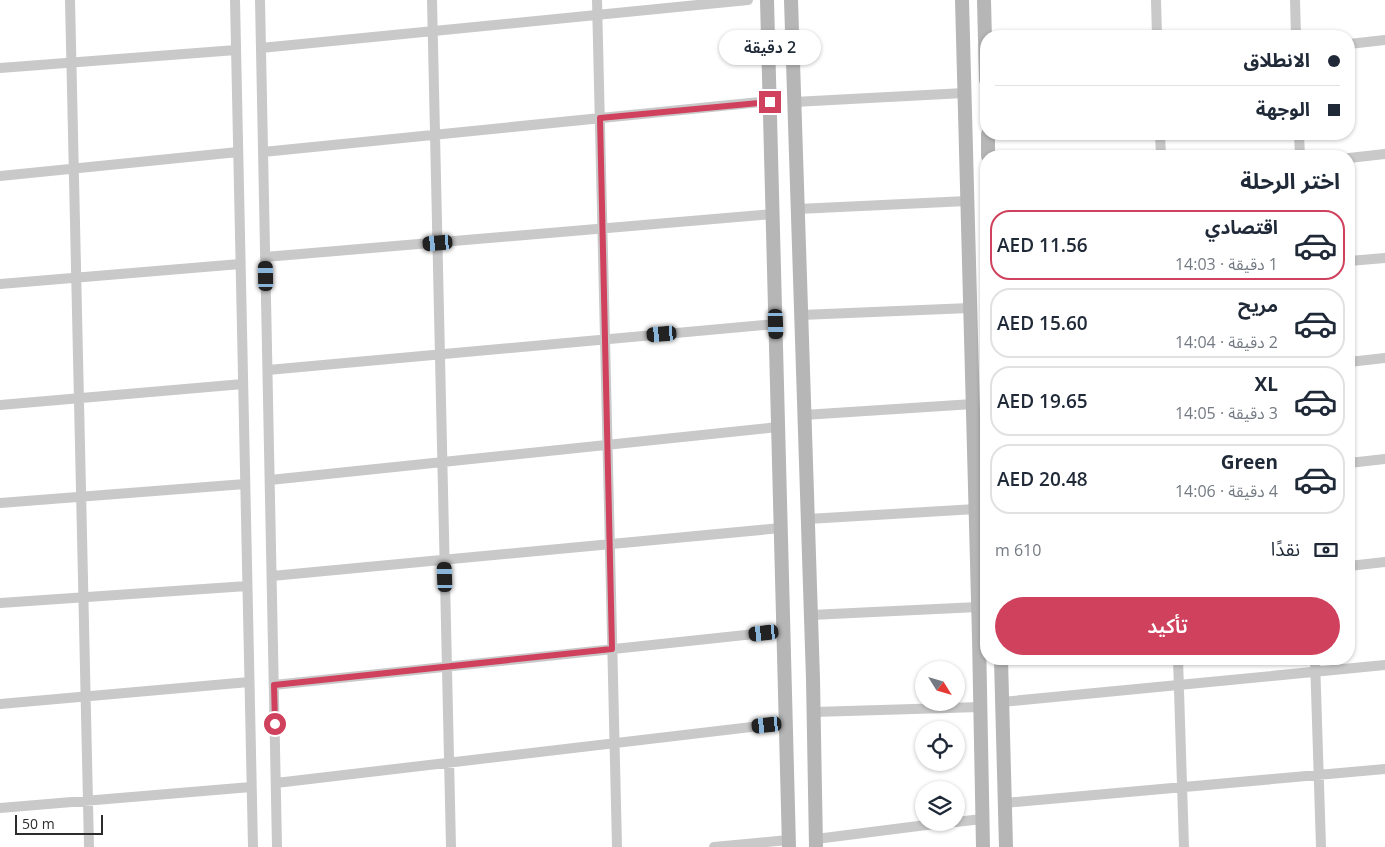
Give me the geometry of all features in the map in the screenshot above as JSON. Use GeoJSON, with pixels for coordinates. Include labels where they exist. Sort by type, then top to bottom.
{"type":"FeatureCollection","features":[{"type":"Feature","properties":{"kind":"street"},"geometry":{"type":"LineString","coordinates":[[70,0],[88,847]]}},
{"type":"Feature","properties":{"kind":"street"},"geometry":{"type":"LineString","coordinates":[[235,0],[253,847]]}},
{"type":"Feature","properties":{"kind":"street"},"geometry":{"type":"LineString","coordinates":[[260,0],[277,847]]}},
{"type":"Feature","properties":{"kind":"street"},"geometry":{"type":"LineString","coordinates":[[432,0],[451,847]]}},
{"type":"Feature","properties":{"kind":"street"},"geometry":{"type":"LineString","coordinates":[[597,0],[617,847]]}},
{"type":"Feature","properties":{"kind":"street"},"geometry":{"type":"LineString","coordinates":[[261,48],[748,0]]}},
{"type":"Feature","properties":{"kind":"street"},"geometry":{"type":"LineString","coordinates":[[714,847],[789,843],[767,0]]}},
{"type":"Feature","properties":{"kind":"street"},"geometry":{"type":"LineString","coordinates":[[791,0],[814,712],[816,843],[915,827]]}},
{"type":"Feature","properties":{"kind":"street"},"geometry":{"type":"LineString","coordinates":[[962,0],[983,847]]}},
{"type":"Feature","properties":{"kind":"street"},"geometry":{"type":"LineString","coordinates":[[984,0],[985,30]]}},
{"type":"Feature","properties":{"kind":"street"},"geometry":{"type":"LineString","coordinates":[[1156,0],[1157,30]]}},
{"type":"Feature","properties":{"kind":"street"},"geometry":{"type":"LineString","coordinates":[[1295,0],[1296,30]]}},
{"type":"Feature","properties":{"kind":"street"},"geometry":{"type":"LineString","coordinates":[[1355,43],[1385,40]]}},
{"type":"Feature","properties":{"kind":"street"},"geometry":{"type":"LineString","coordinates":[[0,68],[236,50]]}},
{"type":"Feature","properties":{"kind":"street"},"geometry":{"type":"LineString","coordinates":[[794,102],[964,93]]}},
{"type":"Feature","properties":{"kind":"street"},"geometry":{"type":"LineString","coordinates":[[263,152],[770,102]]}},
{"type":"Feature","properties":{"kind":"street"},"geometry":{"type":"LineString","coordinates":[[0,176],[238,152]]}},
{"type":"Feature","properties":{"kind":"street"},"geometry":{"type":"LineString","coordinates":[[1355,157],[1385,154]]}},
{"type":"Feature","properties":{"kind":"street"},"geometry":{"type":"LineString","coordinates":[[798,209],[967,201]]}},
{"type":"Feature","properties":{"kind":"street"},"geometry":{"type":"LineString","coordinates":[[265,257],[773,214]]}},
{"type":"Feature","properties":{"kind":"street"},"geometry":{"type":"LineString","coordinates":[[1355,260],[1385,258]]}},
{"type":"Feature","properties":{"kind":"street"},"geometry":{"type":"LineString","coordinates":[[0,284],[240,264]]}},
{"type":"Feature","properties":{"kind":"street"},"geometry":{"type":"LineString","coordinates":[[801,315],[970,308]]}},
{"type":"Feature","properties":{"kind":"street"},"geometry":{"type":"LineString","coordinates":[[268,370],[776,324]]}},
{"type":"Feature","properties":{"kind":"street"},"geometry":{"type":"LineString","coordinates":[[1355,361],[1385,358]]}},
{"type":"Feature","properties":{"kind":"street"},"geometry":{"type":"LineString","coordinates":[[0,406],[243,384]]}},
{"type":"Feature","properties":{"kind":"street"},"geometry":{"type":"LineString","coordinates":[[804,415],[973,404]]}},
{"type":"Feature","properties":{"kind":"street"},"geometry":{"type":"LineString","coordinates":[[270,480],[778,427]]}},
{"type":"Feature","properties":{"kind":"street"},"geometry":{"type":"LineString","coordinates":[[1355,462],[1385,459]]}},
{"type":"Feature","properties":{"kind":"street"},"geometry":{"type":"LineString","coordinates":[[0,503],[245,484]]}},
{"type":"Feature","properties":{"kind":"street"},"geometry":{"type":"LineString","coordinates":[[808,520],[976,509]]}},
{"type":"Feature","properties":{"kind":"street"},"geometry":{"type":"LineString","coordinates":[[272,576],[780,528]]}},
{"type":"Feature","properties":{"kind":"street"},"geometry":{"type":"LineString","coordinates":[[1355,565],[1385,562]]}},
{"type":"Feature","properties":{"kind":"street"},"geometry":{"type":"LineString","coordinates":[[0,603],[247,586]]}},
{"type":"Feature","properties":{"kind":"street"},"geometry":{"type":"LineString","coordinates":[[811,616],[978,607]]}},
{"type":"Feature","properties":{"kind":"street"},"geometry":{"type":"LineString","coordinates":[[274,685],[783,631]]}},
{"type":"Feature","properties":{"kind":"street"},"geometry":{"type":"LineString","coordinates":[[1001,665],[1006,847]]}},
{"type":"Feature","properties":{"kind":"street"},"geometry":{"type":"LineString","coordinates":[[1178,665],[1184,847]]}},
{"type":"Feature","properties":{"kind":"street"},"geometry":{"type":"LineString","coordinates":[[1315,665],[1321,847]]}},
{"type":"Feature","properties":{"kind":"street"},"geometry":{"type":"LineString","coordinates":[[1002,702],[1385,665]]}},
{"type":"Feature","properties":{"kind":"street"},"geometry":{"type":"LineString","coordinates":[[0,704],[249,682]]}},
{"type":"Feature","properties":{"kind":"street"},"geometry":{"type":"LineString","coordinates":[[814,712],[980,707]]}},
{"type":"Feature","properties":{"kind":"street"},"geometry":{"type":"LineString","coordinates":[[276,783],[786,723]]}},
{"type":"Feature","properties":{"kind":"street"},"geometry":{"type":"LineString","coordinates":[[1004,803],[1385,768]]}},
{"type":"Feature","properties":{"kind":"street"},"geometry":{"type":"LineString","coordinates":[[0,808],[251,787]]}},
{"type":"Feature","properties":{"kind":"street"},"geometry":{"type":"LineString","coordinates":[[965,821],[982,819]]}},
{"type":"Feature","properties":{"kind":"route"},"geometry":{"type":"LineString","coordinates":[[275,724],[274,685],[612,649],[600,118],[770,102]]}}]}
